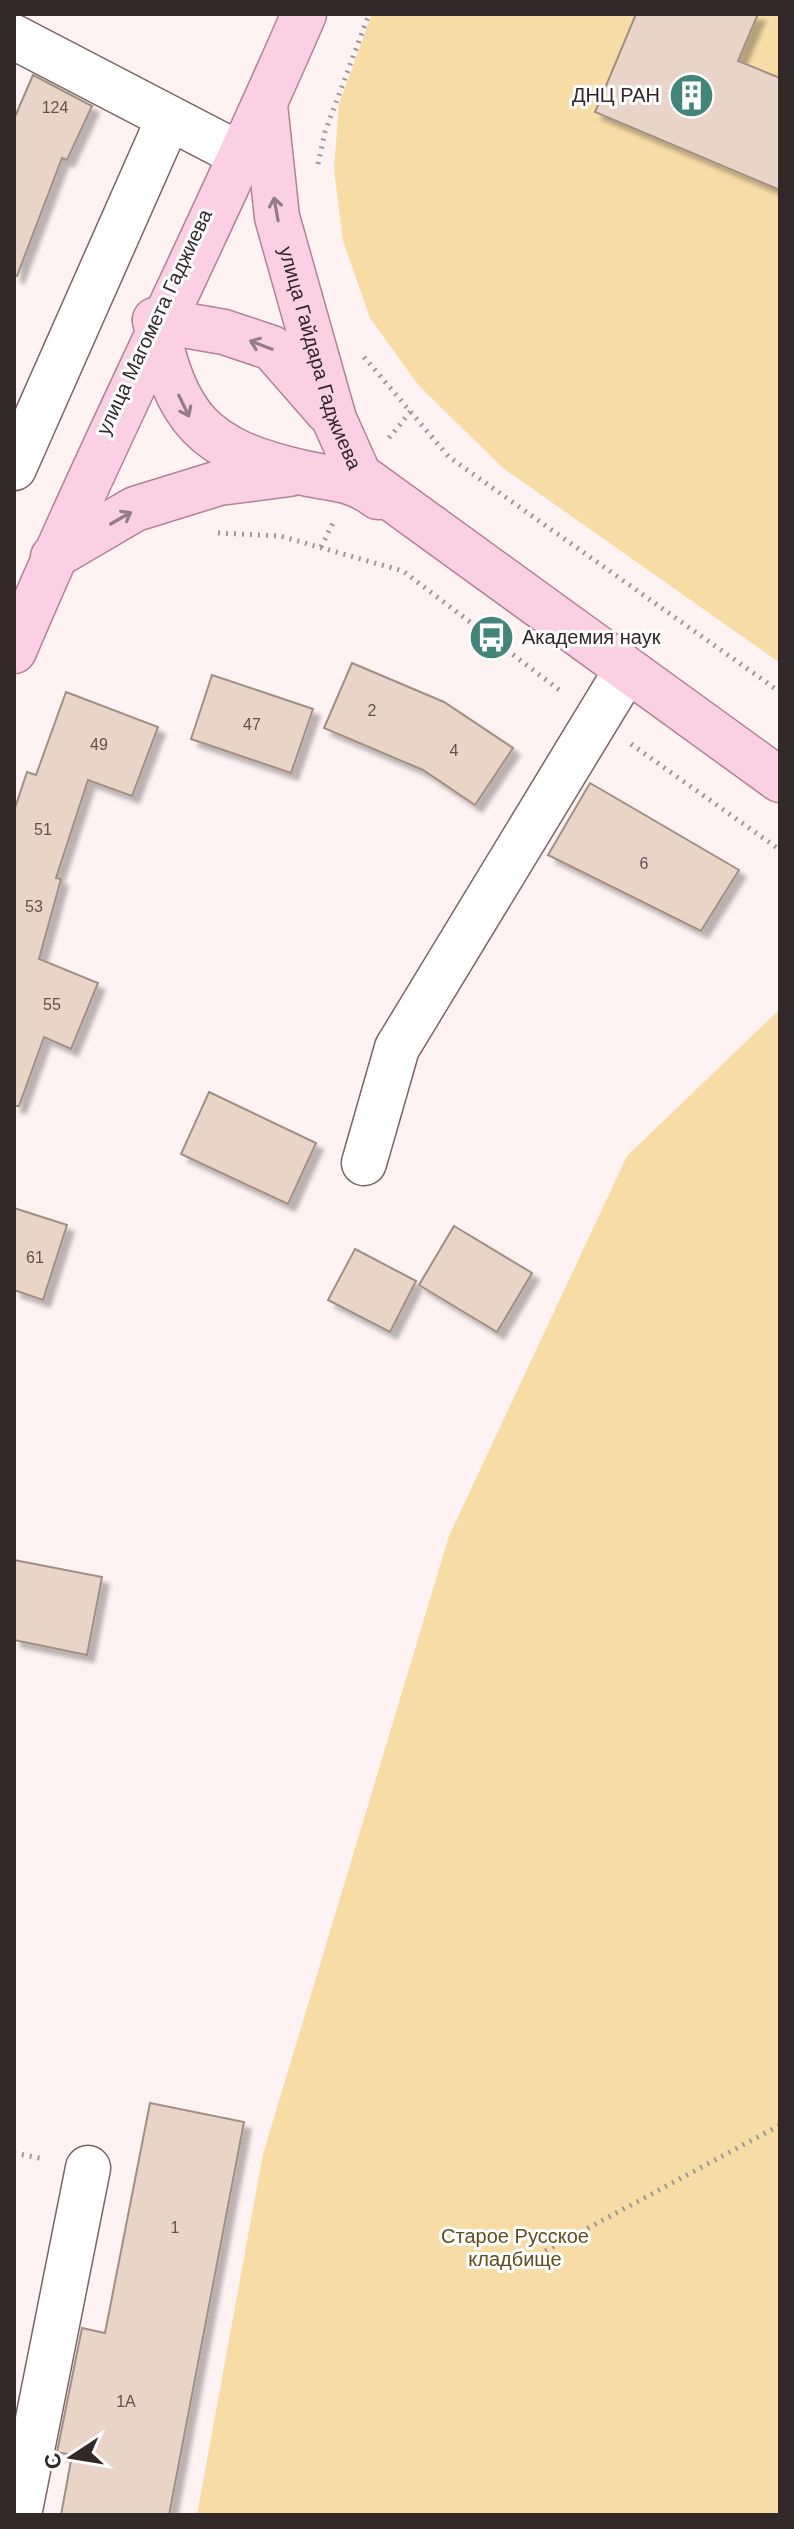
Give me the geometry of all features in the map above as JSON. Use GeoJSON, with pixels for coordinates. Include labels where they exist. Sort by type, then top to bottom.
{"type":"FeatureCollection","features":[{"type":"Feature","properties":{"kind":"main road","name":"улица Магомета Гаджиева"},"geometry":{"type":"LineString","coordinates":[[14,651],[233,151],[298,14]]}},
{"type":"Feature","properties":{"kind":"main road","name":"улица Магомета Гаджиева"},"geometry":{"type":"LineString","coordinates":[[14,631],[265,105],[304,14]]}},
{"type":"Feature","properties":{"kind":"main road","name":"улица Гайдара Гаджиева"},"geometry":{"type":"LineString","coordinates":[[265,105],[277,217],[334,419],[359,475],[780,793]]}},
{"type":"Feature","properties":{"kind":"main road"},"geometry":{"type":"LineString","coordinates":[[302,473],[236,451],[204,434],[184,410],[159,324],[224,332],[272,348],[334,419]]}},
{"type":"Feature","properties":{"kind":"main road","name":"улица Гайдара Гаджиева"},"geometry":{"type":"LineString","coordinates":[[302,473],[356,481],[624,676],[780,780]]}},
{"type":"Feature","properties":{"kind":"main road"},"geometry":{"type":"LineString","coordinates":[[53,557],[135,509],[219,483],[302,473]]}},
{"type":"Feature","properties":{"kind":"street"},"geometry":{"type":"LineString","coordinates":[[14,37],[168,120],[233,151]]}},
{"type":"Feature","properties":{"kind":"street"},"geometry":{"type":"LineString","coordinates":[[14,468],[168,120]]}},
{"type":"Feature","properties":{"kind":"street"},"geometry":{"type":"LineString","coordinates":[[364,1163],[397,1048],[624,676]]}},
{"type":"Feature","properties":{"kind":"street"},"geometry":{"type":"LineString","coordinates":[[19,2515],[88,2168]]}},
{"type":"Feature","properties":{"kind":"path"},"geometry":{"type":"LineString","coordinates":[[315,178],[325,132],[369,14]]}},
{"type":"Feature","properties":{"kind":"path"},"geometry":{"type":"LineString","coordinates":[[362,354],[449,457],[780,692]]}},
{"type":"Feature","properties":{"kind":"path"},"geometry":{"type":"LineString","coordinates":[[203,532],[280,536],[403,571],[598,720],[780,850]]}},
{"type":"Feature","properties":{"kind":"path"},"geometry":{"type":"LineString","coordinates":[[510,2270],[780,2125]]}},
{"type":"Feature","properties":{"kind":"green space"},"geometry":{"type":"Polygon","coordinates":[[[372,14],[780,14],[780,663],[503,468],[419,386],[370,318],[343,241],[334,170],[339,104],[372,14]]]}},
{"type":"Feature","properties":{"kind":"green space","name":"Старое Русское кладбище"},"geometry":{"type":"Polygon","coordinates":[[[780,1009],[780,2515],[197,2515],[263,2154],[449,1536],[627,1156],[780,1009]]]}},
{"type":"Feature","properties":{"kind":"building","name":"ДНЦ РАН"},"geometry":{"type":"Polygon","coordinates":[[[636,14],[758,14],[738,61],[780,78],[780,190],[595,112],[636,14]]]}},
{"type":"Feature","properties":{"kind":"building"},"geometry":{"type":"Polygon","coordinates":[[[33,75],[92,106],[67,160],[62,158],[17,276],[14,275],[14,119],[33,75]]]}},
{"type":"Feature","properties":{"kind":"building"},"geometry":{"type":"Polygon","coordinates":[[[352,663],[444,702],[513,748],[475,805],[423,770],[324,728],[352,663]]]}},
{"type":"Feature","properties":{"kind":"building"},"geometry":{"type":"Polygon","coordinates":[[[212,675],[313,709],[291,773],[191,739],[212,675]]]}},
{"type":"Feature","properties":{"kind":"building"},"geometry":{"type":"Polygon","coordinates":[[[66,692],[158,727],[132,796],[88,780],[56,878],[61,879],[39,959],[98,983],[71,1049],[44,1037],[19,1106],[14,1106],[14,811],[27,772],[36,775],[66,692]]]}},
{"type":"Feature","properties":{"kind":"building"},"geometry":{"type":"Polygon","coordinates":[[[590,783],[739,870],[701,931],[548,855],[590,783]]]}},
{"type":"Feature","properties":{"kind":"building"},"geometry":{"type":"Polygon","coordinates":[[[209,1092],[316,1143],[288,1204],[181,1154],[209,1092]]]}},
{"type":"Feature","properties":{"kind":"building"},"geometry":{"type":"Polygon","coordinates":[[[14,1208],[67,1225],[43,1300],[14,1290],[14,1208]]]}},
{"type":"Feature","properties":{"kind":"building"},"geometry":{"type":"Polygon","coordinates":[[[454,1226],[532,1273],[497,1332],[419,1285],[454,1226]]]}},
{"type":"Feature","properties":{"kind":"building"},"geometry":{"type":"Polygon","coordinates":[[[355,1249],[416,1281],[390,1332],[328,1300],[355,1249]]]}},
{"type":"Feature","properties":{"kind":"building"},"geometry":{"type":"Polygon","coordinates":[[[14,1560],[102,1577],[87,1655],[14,1640],[14,1560]]]}},
{"type":"Feature","properties":{"kind":"building"},"geometry":{"type":"Polygon","coordinates":[[[150,2103],[244,2122],[169,2515],[61,2515],[72,2455],[57,2452],[82,2328],[105,2333],[150,2103]]]}},
{"type":"Feature","properties":{"kind":"place","name":"ДНЦ РАН"},"geometry":{"type":"Point","coordinates":[691,95]}},
{"type":"Feature","properties":{"kind":"place","name":"Академия наук"},"geometry":{"type":"Point","coordinates":[491,637]}}]}
